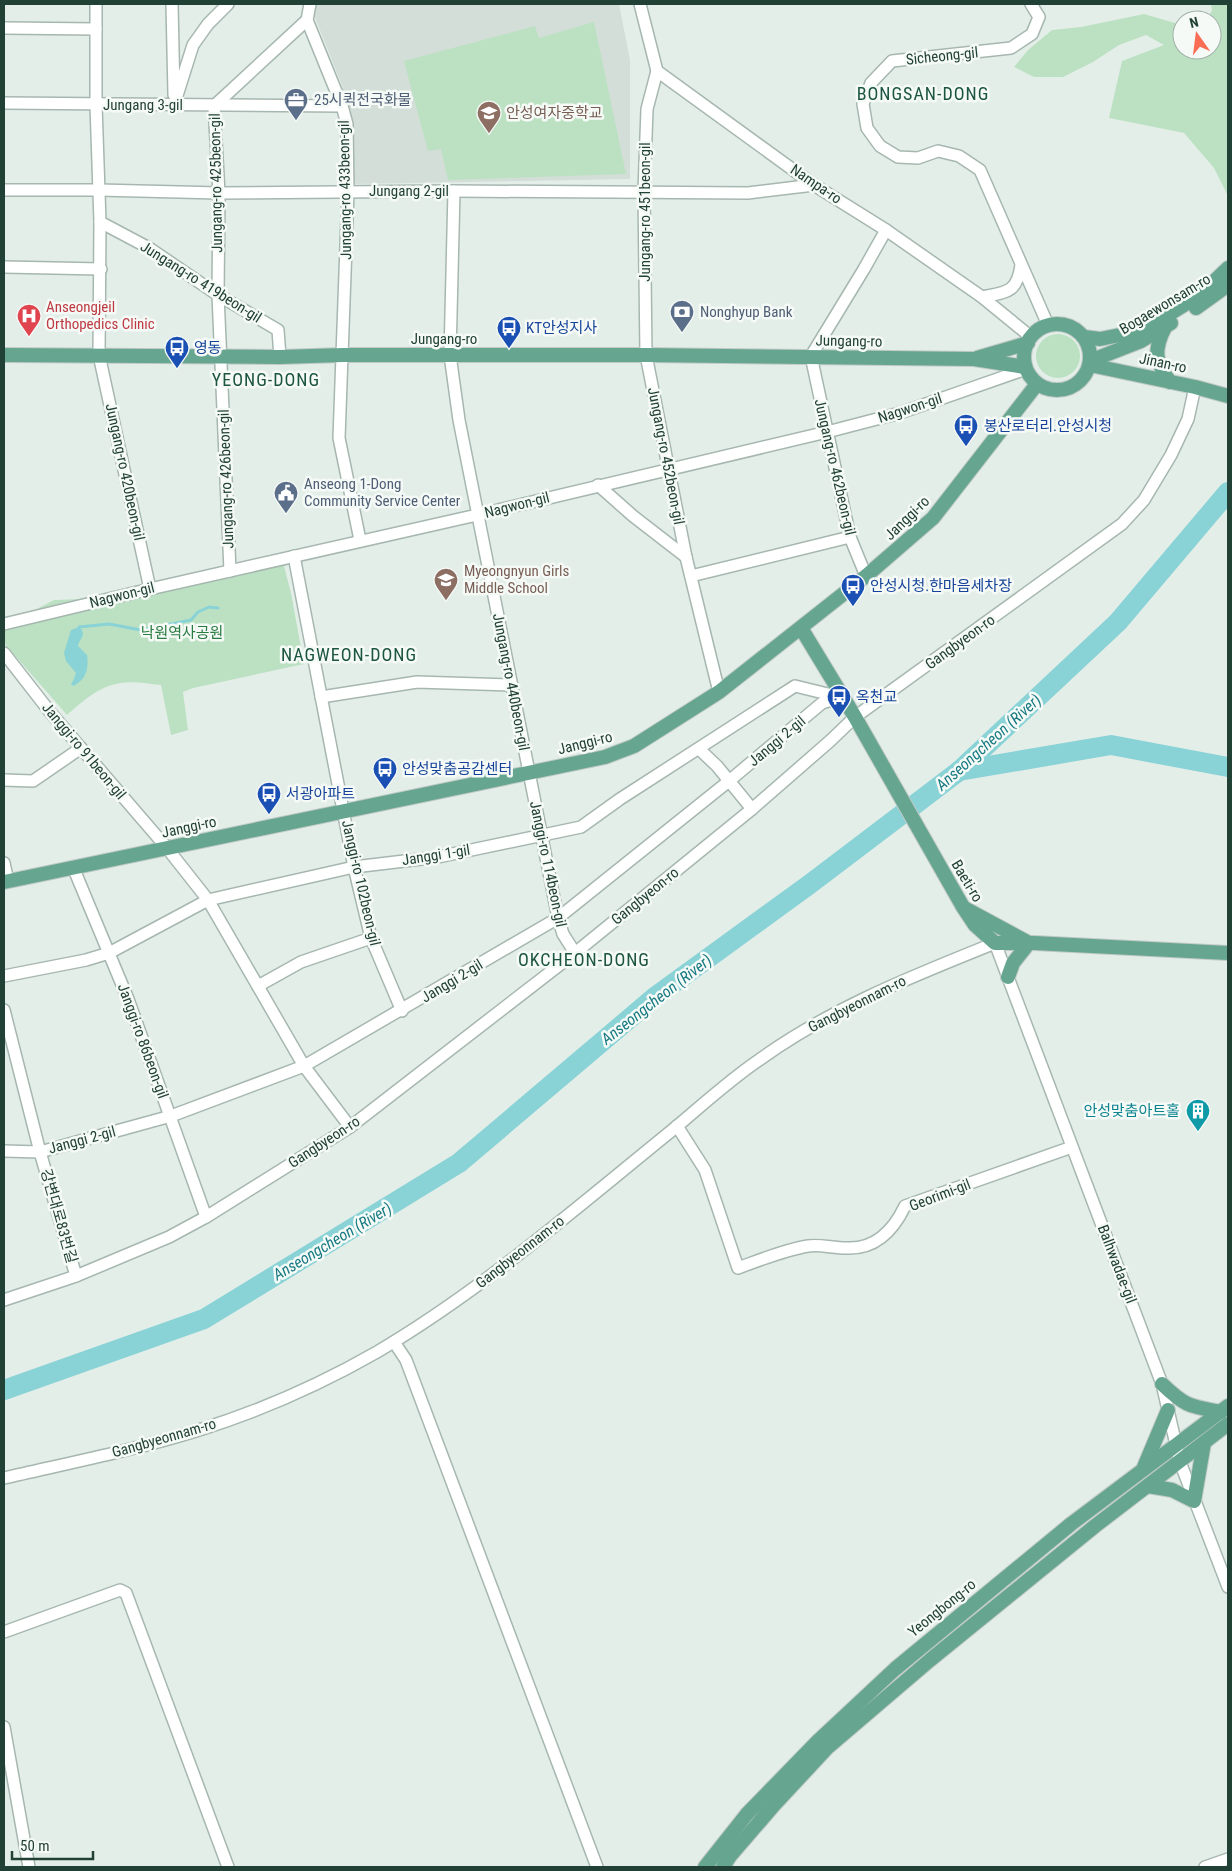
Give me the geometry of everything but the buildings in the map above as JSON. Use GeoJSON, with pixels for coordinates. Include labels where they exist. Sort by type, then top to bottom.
{"type":"FeatureCollection","features":[{"type":"Feature","properties":{"kind":"main road","name":"Bogaewonsam-ro"},"geometry":{"type":"LineString","coordinates":[[1084,337],[1100,339],[1125,334],[1158,321],[1200,295],[1228,268]]}},
{"type":"Feature","properties":{"kind":"main road","name":"Bogaewonsam-ro"},"geometry":{"type":"LineString","coordinates":[[1090,363],[1142,341],[1196,308],[1228,285]]}},
{"type":"Feature","properties":{"kind":"main road"},"geometry":{"type":"LineString","coordinates":[[1060,324],[1071,326],[1084,337],[1091,353],[1090,363],[1086,375],[1078,384],[1068,389],[1057,391],[1047,389],[1037,384],[1025,368],[1024,356],[1029,340],[1038,330],[1048,325],[1060,324]]}},
{"type":"Feature","properties":{"kind":"main road"},"geometry":{"type":"LineString","coordinates":[[1165,327],[1156,352],[1159,366],[1170,382]]}},
{"type":"Feature","properties":{"kind":"main road","name":"Jungang-ro"},"geometry":{"type":"LineString","coordinates":[[974,359],[1029,340]]}},
{"type":"Feature","properties":{"kind":"main road","name":"Jungang-ro"},"geometry":{"type":"LineString","coordinates":[[4,355],[280,357],[343,354],[450,356],[646,354],[811,356],[974,359],[1025,368]]}},
{"type":"Feature","properties":{"kind":"main road","name":"Jinan-ro"},"geometry":{"type":"LineString","coordinates":[[1090,363],[1228,396]]}},
{"type":"Feature","properties":{"kind":"main road","name":"Janggi-ro"},"geometry":{"type":"LineString","coordinates":[[6,882],[605,756],[634,746],[719,692],[866,576],[933,518],[1037,384]]}},
{"type":"Feature","properties":{"kind":"main road","name":"Baeti-ro"},"geometry":{"type":"LineString","coordinates":[[801,628],[857,721],[963,907],[980,922],[995,943]]}},
{"type":"Feature","properties":{"kind":"main road"},"geometry":{"type":"LineString","coordinates":[[980,922],[1030,943]]}},
{"type":"Feature","properties":{"kind":"main road"},"geometry":{"type":"LineString","coordinates":[[995,943],[1030,943],[1228,953]]}},
{"type":"Feature","properties":{"kind":"main road"},"geometry":{"type":"LineString","coordinates":[[1008,977],[1013,963],[1030,943]]}},
{"type":"Feature","properties":{"kind":"main road"},"geometry":{"type":"LineString","coordinates":[[723,1867],[730,1856],[774,1805],[827,1748],[944,1648],[1204,1443],[1226,1414],[1190,1406],[1178,1400],[1162,1384]]}},
{"type":"Feature","properties":{"kind":"main road"},"geometry":{"type":"LineString","coordinates":[[1144,1469],[1168,1410]]}},
{"type":"Feature","properties":{"kind":"main road","name":"Yeongbong-ro"},"geometry":{"type":"LineString","coordinates":[[705,1867],[747,1814],[819,1740],[894,1669],[1071,1524],[1177,1444],[1226,1414]]}},
{"type":"Feature","properties":{"kind":"main road"},"geometry":{"type":"LineString","coordinates":[[1148,1486],[1172,1490],[1194,1501],[1204,1443]]}},
{"type":"Feature","properties":{"kind":"street"},"geometry":{"type":"LineString","coordinates":[[96,4],[96,105],[101,269],[99,355]]}},
{"type":"Feature","properties":{"kind":"street"},"geometry":{"type":"LineString","coordinates":[[172,4],[174,105]]}},
{"type":"Feature","properties":{"kind":"street"},"geometry":{"type":"LineString","coordinates":[[172,28],[181,4]]}},
{"type":"Feature","properties":{"kind":"street"},"geometry":{"type":"LineString","coordinates":[[174,105],[193,45],[208,24],[228,4]]}},
{"type":"Feature","properties":{"kind":"street"},"geometry":{"type":"LineString","coordinates":[[307,20],[310,4]]}},
{"type":"Feature","properties":{"kind":"street"},"geometry":{"type":"LineString","coordinates":[[640,4],[657,71]]}},
{"type":"Feature","properties":{"kind":"street","name":"Sicheong-gil"},"geometry":{"type":"LineString","coordinates":[[1031,4],[1039,18],[1032,34],[1011,48],[892,61],[871,83],[863,104],[867,128],[880,146],[898,157],[918,158],[938,151],[959,156],[980,170],[1048,325]]}},
{"type":"Feature","properties":{"kind":"street","name":"Jungang-ro 425beon-gil"},"geometry":{"type":"LineString","coordinates":[[221,356],[218,295],[219,193],[214,106],[307,20]]}},
{"type":"Feature","properties":{"kind":"street","name":"Jungang-ro 433beon-gil"},"geometry":{"type":"LineString","coordinates":[[307,20],[342,106],[346,124],[348,191],[340,438],[360,540]]}},
{"type":"Feature","properties":{"kind":"street"},"geometry":{"type":"LineString","coordinates":[[4,28],[96,29]]}},
{"type":"Feature","properties":{"kind":"street","name":"Nampa-ro"},"geometry":{"type":"LineString","coordinates":[[657,71],[814,185],[886,230],[982,296],[1029,340]]}},
{"type":"Feature","properties":{"kind":"street","name":"Jungang-ro 451beon-gil"},"geometry":{"type":"LineString","coordinates":[[646,354],[644,192],[647,109],[657,71]]}},
{"type":"Feature","properties":{"kind":"street","name":"Jungang 3-gil"},"geometry":{"type":"LineString","coordinates":[[4,103],[342,106]]}},
{"type":"Feature","properties":{"kind":"street","name":"Jungang 2-gil"},"geometry":{"type":"LineString","coordinates":[[4,190],[219,193],[454,191],[748,193],[814,185]]}},
{"type":"Feature","properties":{"kind":"street","name":"Jungang-ro 440beon-gil"},"geometry":{"type":"LineString","coordinates":[[454,191],[450,356],[459,420],[477,515],[530,772]]}},
{"type":"Feature","properties":{"kind":"street","name":"Jungang-ro 419beon-gil"},"geometry":{"type":"LineString","coordinates":[[100,222],[150,248],[218,295],[278,330],[280,357]]}},
{"type":"Feature","properties":{"kind":"street"},"geometry":{"type":"LineString","coordinates":[[811,356],[886,230]]}},
{"type":"Feature","properties":{"kind":"street"},"geometry":{"type":"LineString","coordinates":[[982,296],[1009,290],[1016,285],[1021,263]]}},
{"type":"Feature","properties":{"kind":"street"},"geometry":{"type":"LineString","coordinates":[[4,267],[101,269]]}},
{"type":"Feature","properties":{"kind":"street","name":"Jungang-ro 452beon-gil"},"geometry":{"type":"LineString","coordinates":[[646,354],[686,557],[719,692]]}},
{"type":"Feature","properties":{"kind":"street","name":"Jungang-ro 420beon-gil"},"geometry":{"type":"LineString","coordinates":[[99,355],[150,588]]}},
{"type":"Feature","properties":{"kind":"street","name":"Jungang-ro 426beon-gil"},"geometry":{"type":"LineString","coordinates":[[221,356],[230,571]]}},
{"type":"Feature","properties":{"kind":"street","name":"Jungang-ro 462beon-gil"},"geometry":{"type":"LineString","coordinates":[[811,356],[850,537],[866,576]]}},
{"type":"Feature","properties":{"kind":"street","name":"Nagwon-gil"},"geometry":{"type":"LineString","coordinates":[[4,624],[150,588],[477,515],[827,432],[900,413],[1025,368]]}},
{"type":"Feature","properties":{"kind":"street","name":"Gangbyeon-ro"},"geometry":{"type":"LineString","coordinates":[[4,1300],[76,1276],[169,1237],[206,1217],[350,1127],[575,953],[752,809],[830,741],[1122,524],[1144,500],[1171,455],[1188,419],[1195,387]]}},
{"type":"Feature","properties":{"kind":"street","name":"Jungang-ro 452beon-gil"},"geometry":{"type":"LineString","coordinates":[[598,485],[633,516],[686,557]]}},
{"type":"Feature","properties":{"kind":"street"},"geometry":{"type":"LineString","coordinates":[[691,576],[850,537]]}},
{"type":"Feature","properties":{"kind":"street","name":"Janggi-ro 102beon-gil"},"geometry":{"type":"LineString","coordinates":[[294,556],[354,867],[371,938],[402,1011]]}},
{"type":"Feature","properties":{"kind":"street","name":"Janggi-ro 91beon-gil"},"geometry":{"type":"LineString","coordinates":[[4,653],[50,712],[167,848],[208,900],[304,1066],[350,1127]]}},
{"type":"Feature","properties":{"kind":"street"},"geometry":{"type":"LineString","coordinates":[[321,697],[417,682],[512,685]]}},
{"type":"Feature","properties":{"kind":"street","name":"Janggi 1-gil"},"geometry":{"type":"LineString","coordinates":[[4,976],[86,960],[109,953],[208,900],[354,867],[438,857],[581,826],[795,686],[841,697]]}},
{"type":"Feature","properties":{"kind":"street","name":"Janggi 2-gil"},"geometry":{"type":"LineString","coordinates":[[4,1151],[40,1152],[171,1116],[304,1066],[402,1011],[558,918],[729,781],[822,703],[841,697]]}},
{"type":"Feature","properties":{"kind":"street"},"geometry":{"type":"LineString","coordinates":[[4,780],[33,781],[81,748]]}},
{"type":"Feature","properties":{"kind":"street"},"geometry":{"type":"LineString","coordinates":[[698,749],[717,766],[752,809]]}},
{"type":"Feature","properties":{"kind":"street","name":"Janggi-ro 114beon-gil"},"geometry":{"type":"LineString","coordinates":[[530,772],[540,835],[558,918],[563,934],[575,953]]}},
{"type":"Feature","properties":{"kind":"street","name":"Janggi-ro"},"geometry":{"type":"LineString","coordinates":[[4,863],[6,882]]}},
{"type":"Feature","properties":{"kind":"street","name":"Janggi-ro 86beon-gil"},"geometry":{"type":"LineString","coordinates":[[73,867],[128,999],[206,1217]]}},
{"type":"Feature","properties":{"kind":"street"},"geometry":{"type":"LineString","coordinates":[[258,986],[301,962],[371,938]]}},
{"type":"Feature","properties":{"kind":"street","name":"Balhwadae-gil"},"geometry":{"type":"LineString","coordinates":[[995,943],[1162,1384],[1180,1462],[1228,1588]]}},
{"type":"Feature","properties":{"kind":"street","name":"Gangbyeonnam-ro"},"geometry":{"type":"LineString","coordinates":[[4,1478],[199,1430],[297,1392],[374,1354],[482,1283],[758,1060],[828,1016],[922,972],[995,943]]}},
{"type":"Feature","properties":{"kind":"street","name":"강변대로83번길"},"geometry":{"type":"LineString","coordinates":[[4,1010],[40,1152],[76,1276]]}},
{"type":"Feature","properties":{"kind":"street","name":"Georimi-gil"},"geometry":{"type":"LineString","coordinates":[[677,1126],[705,1170],[738,1268],[809,1245],[852,1248],[863,1246],[878,1240],[887,1233],[898,1221],[905,1206],[1072,1147]]}},
{"type":"Feature","properties":{"kind":"street"},"geometry":{"type":"LineString","coordinates":[[394,1342],[406,1360],[597,1867]]}},
{"type":"Feature","properties":{"kind":"street"},"geometry":{"type":"LineString","coordinates":[[4,1632],[120,1590],[126,1593],[228,1867]]}},
{"type":"Feature","properties":{"kind":"street"},"geometry":{"type":"LineString","coordinates":[[4,1727],[29,1867]]}},
{"type":"Feature","properties":{"kind":"street"},"geometry":{"type":"LineString","coordinates":[[1205,1867],[1228,1859]]}},
{"type":"Feature","properties":{"kind":"shaded area","name":"안성여자중학교"},"geometry":{"type":"Polygon","coordinates":[[[314,4],[619,4],[630,60],[630,179],[352,184],[343,88],[312,10],[314,4]]]}},
{"type":"Feature","properties":{"kind":"green space"},"geometry":{"type":"Polygon","coordinates":[[[1211,4],[1228,4],[1228,196],[1214,168],[1184,133],[1109,118],[1122,61],[1164,45],[1146,35],[1119,45],[1093,62],[1063,77],[1034,77],[1014,67],[1028,50],[1052,30],[1081,27],[1144,14],[1172,22],[1172,60],[1222,60],[1222,10],[1212,10],[1211,4]]]}},
{"type":"Feature","properties":{"kind":"green space"},"geometry":{"type":"Polygon","coordinates":[[[594,22],[626,174],[448,180],[441,149],[428,151],[404,61],[535,26],[539,38],[594,22]]]}},
{"type":"Feature","properties":{"kind":"green space"},"geometry":{"type":"Polygon","coordinates":[[[1054,334],[1062,334],[1074,340],[1080,356],[1074,372],[1062,378],[1054,378],[1042,372],[1036,360],[1036,352],[1042,340],[1054,334]]]}},
{"type":"Feature","properties":{"kind":"green space","name":"낙원역사공원"},"geometry":{"type":"Polygon","coordinates":[[[284,566],[304,664],[193,688],[183,692],[188,730],[171,735],[161,685],[131,682],[106,687],[92,695],[67,715],[4,643],[4,626],[54,600],[81,599],[171,579],[284,566]]]}},
{"type":"Feature","properties":{"kind":"water"},"geometry":{"type":"Polygon","coordinates":[[[79,627],[83,634],[78,646],[87,655],[87,665],[84,677],[73,686],[71,684],[76,673],[66,661],[64,653],[71,630],[79,627]]]}},
{"type":"Feature","properties":{"kind":"waterway","name":"Anseongcheon (River)"},"geometry":{"type":"LineString","coordinates":[[4,1390],[204,1319],[459,1163],[656,996],[810,884],[959,771],[1118,622],[1228,492]]}},
{"type":"Feature","properties":{"kind":"waterway"},"geometry":{"type":"LineString","coordinates":[[79,627],[109,624],[141,630],[191,620],[198,612],[209,607],[218,608]]}},
{"type":"Feature","properties":{"kind":"waterway"},"geometry":{"type":"LineString","coordinates":[[959,771],[1111,745],[1228,767]]}},
{"type":"Feature","properties":{"kind":"place","name":"25시퀵전국화물"},"geometry":{"type":"Point","coordinates":[296,121]}},
{"type":"Feature","properties":{"kind":"place","name":"안성여자중학교"},"geometry":{"type":"Point","coordinates":[489,134]}},
{"type":"Feature","properties":{"kind":"place","name":"Nonghyup Bank"},"geometry":{"type":"Point","coordinates":[682,333]}},
{"type":"Feature","properties":{"kind":"place","name":"Anseongjeil Orthopedics Clinic"},"geometry":{"type":"Point","coordinates":[29,337]}},
{"type":"Feature","properties":{"kind":"place","name":"KT안성지사"},"geometry":{"type":"Point","coordinates":[509,349]}},
{"type":"Feature","properties":{"kind":"place","name":"영동"},"geometry":{"type":"Point","coordinates":[177,369]}},
{"type":"Feature","properties":{"kind":"place","name":"봉산로터리.안성시청"},"geometry":{"type":"Point","coordinates":[966,447]}},
{"type":"Feature","properties":{"kind":"place","name":"Anseong 1-Dong Community Service Center"},"geometry":{"type":"Point","coordinates":[286,514]}},
{"type":"Feature","properties":{"kind":"place","name":"Myeongnyun Girls Middle School"},"geometry":{"type":"Point","coordinates":[446,601]}},
{"type":"Feature","properties":{"kind":"place","name":"안성시청.한마음세차장"},"geometry":{"type":"Point","coordinates":[853,607]}},
{"type":"Feature","properties":{"kind":"place","name":"옥천교"},"geometry":{"type":"Point","coordinates":[839,718]}},
{"type":"Feature","properties":{"kind":"place","name":"안성맞춤공감센터"},"geometry":{"type":"Point","coordinates":[385,790]}},
{"type":"Feature","properties":{"kind":"place","name":"서광아파트"},"geometry":{"type":"Point","coordinates":[269,815]}},
{"type":"Feature","properties":{"kind":"place","name":"안성맞춤아트홀"},"geometry":{"type":"Point","coordinates":[1198,1132]}},
{"type":"Feature","properties":{"kind":"district","name":"BONGSAN-DONG"},"geometry":{"type":"Point","coordinates":[923,94]}},
{"type":"Feature","properties":{"kind":"district","name":"YEONG-DONG"},"geometry":{"type":"Point","coordinates":[266,380]}},
{"type":"Feature","properties":{"kind":"district","name":"NAGWEON-DONG"},"geometry":{"type":"Point","coordinates":[349,655]}},
{"type":"Feature","properties":{"kind":"district","name":"OKCHEON-DONG"},"geometry":{"type":"Point","coordinates":[584,960]}}]}
